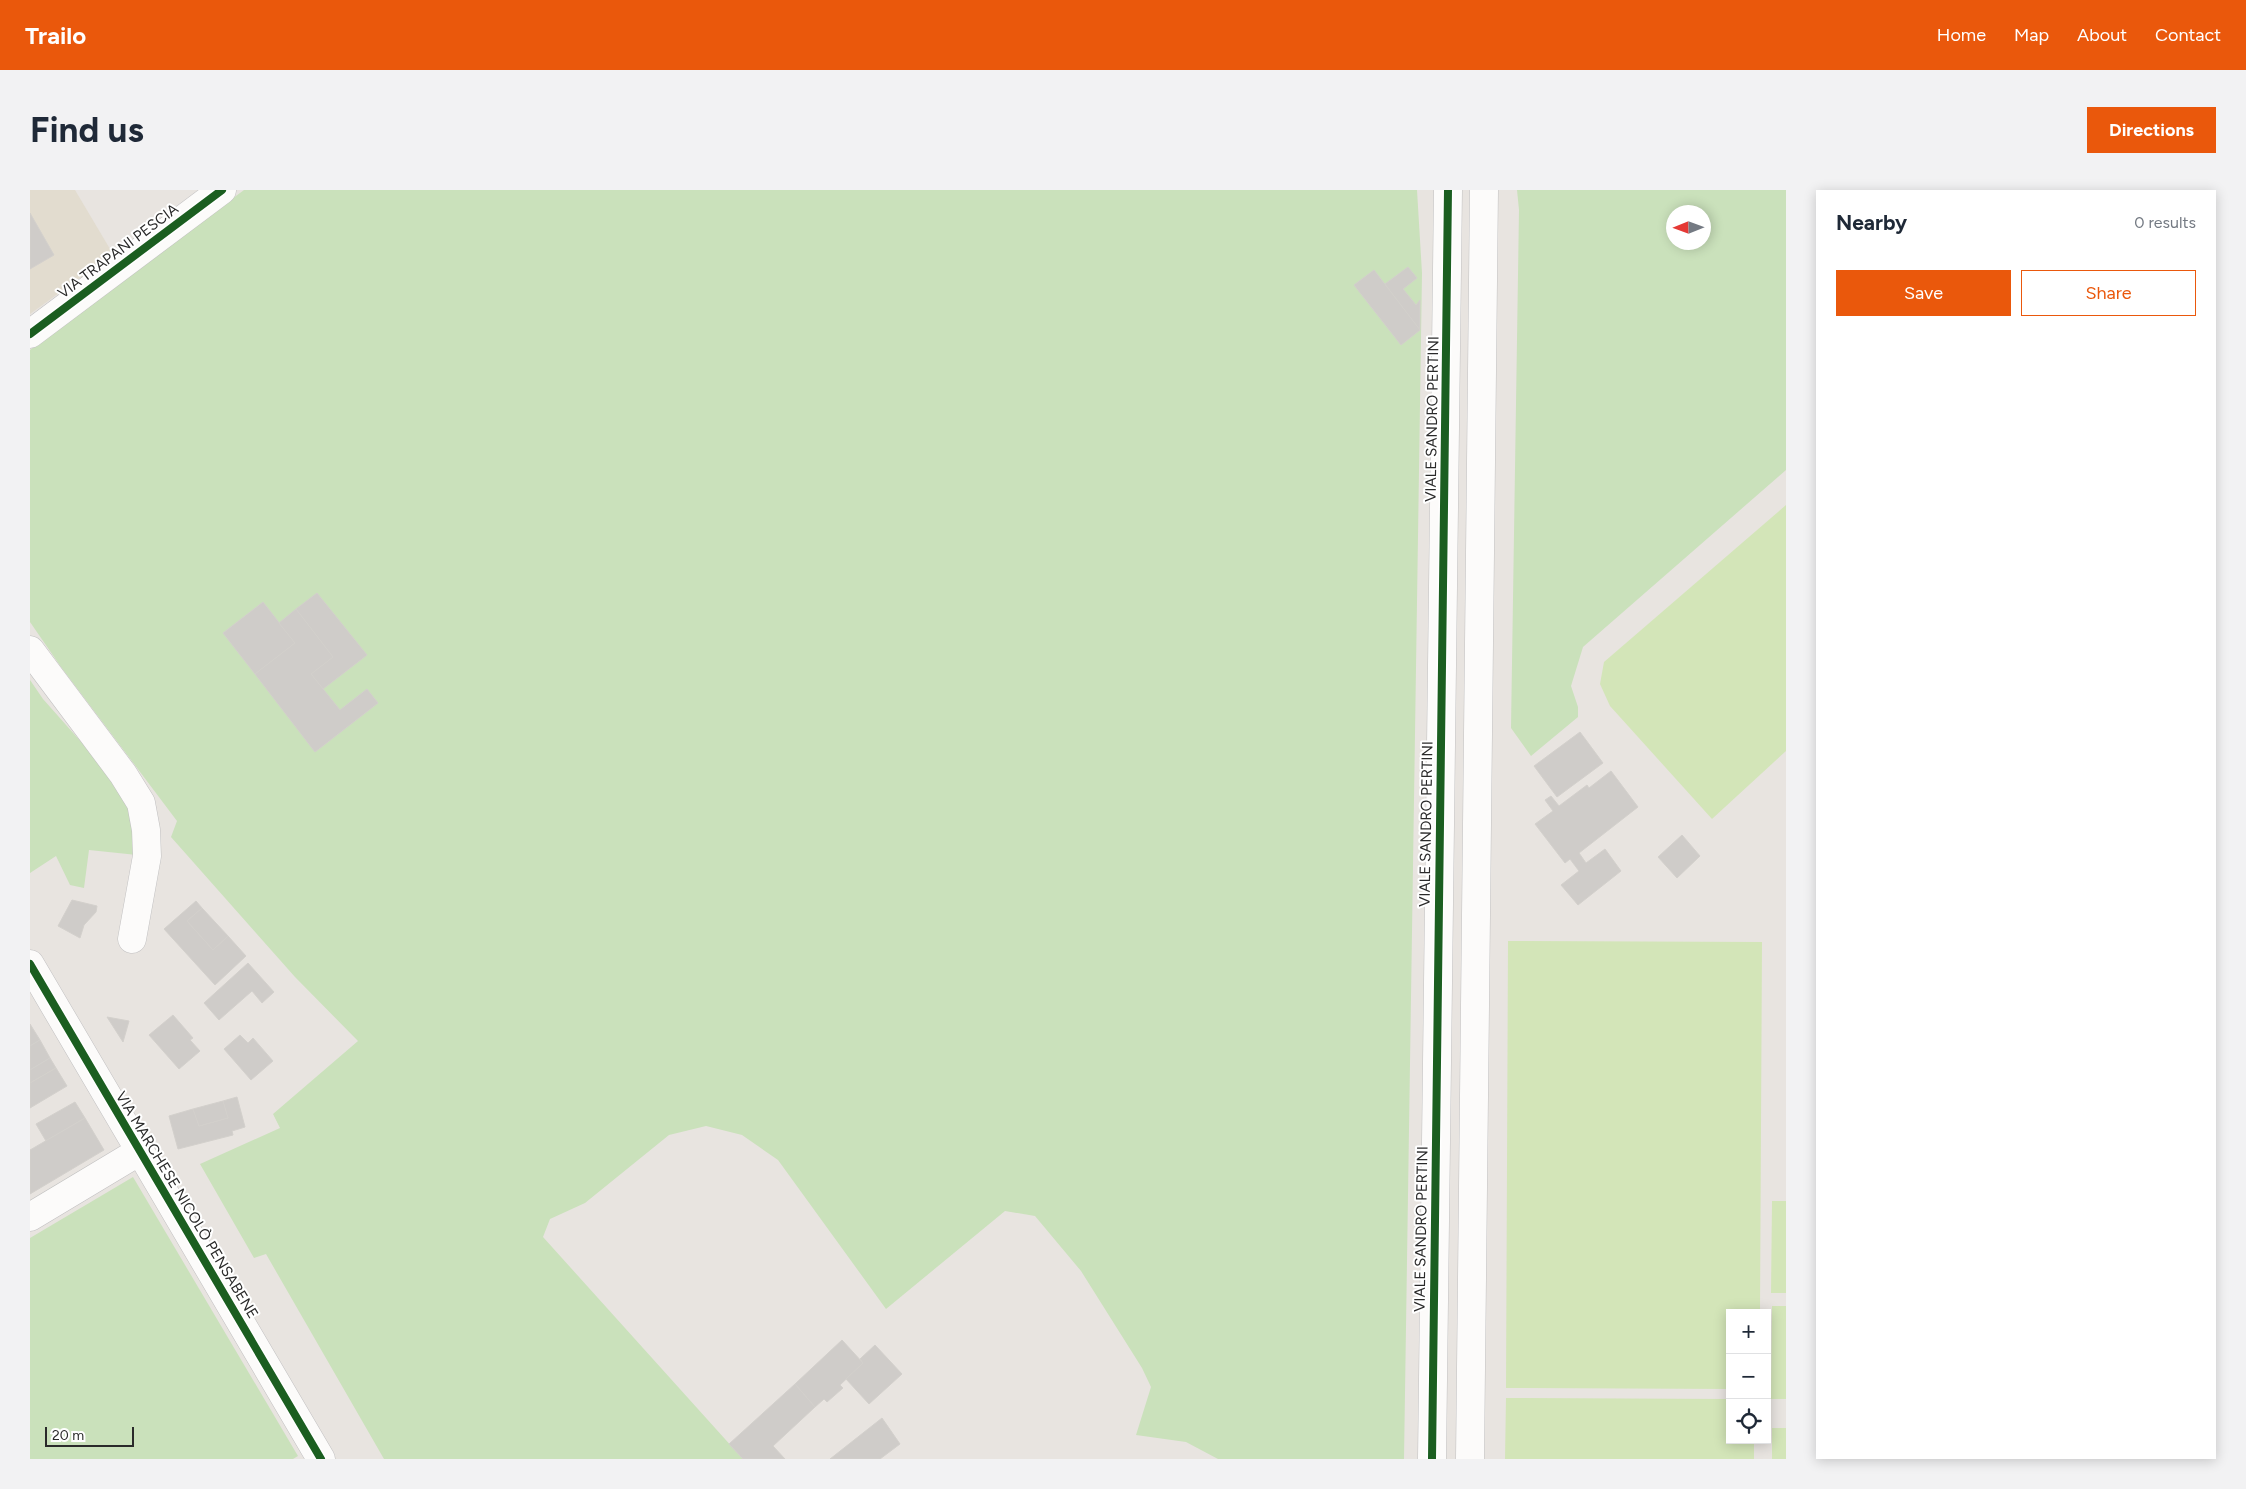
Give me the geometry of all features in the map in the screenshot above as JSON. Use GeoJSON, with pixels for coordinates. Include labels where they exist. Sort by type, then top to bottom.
{"type":"FeatureCollection","features":[{"type":"Feature","properties":{"kind":"street","name":"VIA TRAPANI PESCIA"},"geometry":{"type":"LineString","coordinates":[[30,334],[222,190]]}},
{"type":"Feature","properties":{"kind":"street","name":"VIALE SANDRO PERTINI"},"geometry":{"type":"LineString","coordinates":[[1432,1459],[1448,190]]}},
{"type":"Feature","properties":{"kind":"street"},"geometry":{"type":"LineString","coordinates":[[1470,1459],[1484,190]]}},
{"type":"Feature","properties":{"kind":"street"},"geometry":{"type":"LineString","coordinates":[[30,650],[123,774],[142,803],[147,856],[132,939]]}},
{"type":"Feature","properties":{"kind":"street","name":"VIA MARCHESE NICOLÒ PENSABENE"},"geometry":{"type":"LineString","coordinates":[[30,964],[321,1459]]}},
{"type":"Feature","properties":{"kind":"street"},"geometry":{"type":"LineString","coordinates":[[30,1217],[140,1151]]}},
{"type":"Feature","properties":{"kind":"shaded area"},"geometry":{"type":"Polygon","coordinates":[[[30,190],[75,190],[113,254],[30,314],[30,190]]]}},
{"type":"Feature","properties":{"kind":"green space"},"geometry":{"type":"Polygon","coordinates":[[[244,190],[1417,190],[1422,273],[1404,1459],[1218,1459],[1186,1442],[1136,1435],[1151,1387],[1142,1368],[1081,1271],[1035,1216],[1005,1211],[886,1309],[778,1160],[742,1135],[706,1126],[669,1135],[585,1203],[550,1219],[543,1237],[743,1459],[384,1459],[266,1254],[254,1258],[200,1164],[280,1128],[273,1114],[358,1041],[295,977],[171,837],[177,821],[61,667],[30,622],[30,350],[244,190]]]}},
{"type":"Feature","properties":{"kind":"green space"},"geometry":{"type":"Polygon","coordinates":[[[1517,190],[1786,190],[1786,470],[1583,647],[1571,686],[1578,707],[1578,717],[1531,756],[1511,728],[1519,210],[1517,190]]]}},
{"type":"Feature","properties":{"kind":"green space"},"geometry":{"type":"Polygon","coordinates":[[[1786,505],[1786,751],[1712,819],[1610,706],[1600,684],[1604,662],[1786,505]]]}},
{"type":"Feature","properties":{"kind":"green space"},"geometry":{"type":"Polygon","coordinates":[[[30,680],[43,699],[122,788],[134,830],[137,855],[89,850],[84,888],[70,885],[56,856],[30,873],[30,680]]]}},
{"type":"Feature","properties":{"kind":"green space"},"geometry":{"type":"Polygon","coordinates":[[[1508,941],[1762,942],[1760,1309],[1726,1309],[1726,1389],[1506,1388],[1508,941]]]}},
{"type":"Feature","properties":{"kind":"green space"},"geometry":{"type":"Polygon","coordinates":[[[133,1177],[298,1456],[293,1459],[30,1459],[30,1238],[133,1177]]]}},
{"type":"Feature","properties":{"kind":"green space"},"geometry":{"type":"Polygon","coordinates":[[[1772,1201],[1786,1201],[1786,1293],[1771,1293],[1772,1201]]]}},
{"type":"Feature","properties":{"kind":"green space"},"geometry":{"type":"Polygon","coordinates":[[[1772,1306],[1786,1306],[1786,1399],[1771,1399],[1772,1306]]]}},
{"type":"Feature","properties":{"kind":"green space"},"geometry":{"type":"Polygon","coordinates":[[[1506,1398],[1726,1399],[1726,1444],[1754,1444],[1754,1459],[1505,1459],[1506,1398]]]}},
{"type":"Feature","properties":{"kind":"green space"},"geometry":{"type":"Polygon","coordinates":[[[1772,1428],[1786,1428],[1786,1459],[1772,1459],[1772,1428]]]}},
{"type":"Feature","properties":{"kind":"building"},"geometry":{"type":"Polygon","coordinates":[[[30,213],[54,255],[30,269],[30,213]]]}},
{"type":"Feature","properties":{"kind":"building"},"geometry":{"type":"Polygon","coordinates":[[[1408,267],[1417,278],[1403,289],[1416,305],[1420,300],[1420,330],[1385,284],[1408,267]]]}},
{"type":"Feature","properties":{"kind":"building"},"geometry":{"type":"Polygon","coordinates":[[[1374,270],[1420,330],[1401,345],[1354,285],[1374,270]]]}},
{"type":"Feature","properties":{"kind":"building"},"geometry":{"type":"Polygon","coordinates":[[[317,593],[367,655],[323,689],[311,674],[333,657],[296,609],[317,593]]]}},
{"type":"Feature","properties":{"kind":"building"},"geometry":{"type":"Polygon","coordinates":[[[263,602],[295,643],[255,674],[223,633],[263,602]]]}},
{"type":"Feature","properties":{"kind":"building"},"geometry":{"type":"Polygon","coordinates":[[[296,609],[333,657],[311,674],[340,710],[367,689],[378,703],[315,752],[255,674],[295,643],[279,623],[296,609]]]}},
{"type":"Feature","properties":{"kind":"building"},"geometry":{"type":"Polygon","coordinates":[[[1580,732],[1603,763],[1557,797],[1534,766],[1580,732]]]}},
{"type":"Feature","properties":{"kind":"building"},"geometry":{"type":"Polygon","coordinates":[[[1611,771],[1638,807],[1579,853],[1586,863],[1605,849],[1621,871],[1578,905],[1561,885],[1579,871],[1570,859],[1565,863],[1535,824],[1553,811],[1545,800],[1551,796],[1559,806],[1587,785],[1589,788],[1611,771]]]}},
{"type":"Feature","properties":{"kind":"building"},"geometry":{"type":"Polygon","coordinates":[[[1682,835],[1700,856],[1677,878],[1658,857],[1682,835]]]}},
{"type":"Feature","properties":{"kind":"building"},"geometry":{"type":"Polygon","coordinates":[[[72,900],[97,906],[96,912],[84,925],[80,938],[58,926],[72,900]]]}},
{"type":"Feature","properties":{"kind":"building"},"geometry":{"type":"Polygon","coordinates":[[[196,901],[202,908],[187,921],[213,950],[228,936],[246,956],[215,985],[164,929],[196,901]]]}},
{"type":"Feature","properties":{"kind":"building"},"geometry":{"type":"Polygon","coordinates":[[[202,908],[228,936],[213,950],[187,921],[202,908]]]}},
{"type":"Feature","properties":{"kind":"building"},"geometry":{"type":"Polygon","coordinates":[[[248,963],[274,992],[262,1003],[252,991],[219,1020],[204,1003],[248,963]]]}},
{"type":"Feature","properties":{"kind":"building"},"geometry":{"type":"Polygon","coordinates":[[[173,1015],[193,1038],[190,1040],[200,1051],[179,1069],[149,1035],[173,1015]]]}},
{"type":"Feature","properties":{"kind":"building"},"geometry":{"type":"Polygon","coordinates":[[[107,1017],[129,1021],[123,1042],[107,1017]]]}},
{"type":"Feature","properties":{"kind":"building"},"geometry":{"type":"Polygon","coordinates":[[[30,1024],[40,1040],[30,1046],[30,1024]]]}},
{"type":"Feature","properties":{"kind":"building"},"geometry":{"type":"Polygon","coordinates":[[[240,1035],[248,1043],[253,1038],[273,1061],[251,1080],[224,1049],[240,1035]]]}},
{"type":"Feature","properties":{"kind":"building"},"geometry":{"type":"Polygon","coordinates":[[[40,1040],[50,1058],[30,1070],[30,1046],[40,1040]]]}},
{"type":"Feature","properties":{"kind":"building"},"geometry":{"type":"Polygon","coordinates":[[[50,1058],[56,1068],[30,1083],[30,1070],[50,1058]]]}},
{"type":"Feature","properties":{"kind":"building"},"geometry":{"type":"Polygon","coordinates":[[[56,1068],[67,1086],[30,1108],[30,1083],[56,1068]]]}},
{"type":"Feature","properties":{"kind":"building"},"geometry":{"type":"Polygon","coordinates":[[[237,1097],[245,1127],[232,1131],[233,1135],[178,1149],[169,1116],[193,1109],[199,1126],[228,1118],[223,1101],[237,1097]]]}},
{"type":"Feature","properties":{"kind":"building"},"geometry":{"type":"Polygon","coordinates":[[[223,1101],[228,1118],[199,1126],[193,1109],[223,1101]]]}},
{"type":"Feature","properties":{"kind":"building"},"geometry":{"type":"Polygon","coordinates":[[[75,1102],[85,1118],[46,1141],[36,1124],[75,1102]]]}},
{"type":"Feature","properties":{"kind":"building"},"geometry":{"type":"Polygon","coordinates":[[[85,1118],[104,1150],[30,1194],[30,1150],[85,1118]]]}},
{"type":"Feature","properties":{"kind":"building"},"geometry":{"type":"Polygon","coordinates":[[[842,1340],[863,1363],[840,1385],[843,1388],[827,1402],[824,1399],[815,1407],[795,1384],[842,1340]]]}},
{"type":"Feature","properties":{"kind":"building"},"geometry":{"type":"Polygon","coordinates":[[[875,1345],[902,1374],[869,1404],[846,1379],[863,1363],[860,1359],[875,1345]]]}},
{"type":"Feature","properties":{"kind":"building"},"geometry":{"type":"Polygon","coordinates":[[[795,1384],[815,1407],[773,1446],[785,1459],[743,1459],[729,1444],[795,1384]]]}},
{"type":"Feature","properties":{"kind":"building"},"geometry":{"type":"Polygon","coordinates":[[[882,1418],[900,1444],[880,1459],[830,1459],[882,1418]]]}},
{"type":"Feature","properties":{"kind":"cycle path"},"geometry":{"type":"LineString","coordinates":[[30,334],[222,190]]}},
{"type":"Feature","properties":{"kind":"cycle path"},"geometry":{"type":"LineString","coordinates":[[1432,1459],[1448,190]]}},
{"type":"Feature","properties":{"kind":"cycle path"},"geometry":{"type":"LineString","coordinates":[[30,964],[321,1459]]}}]}
